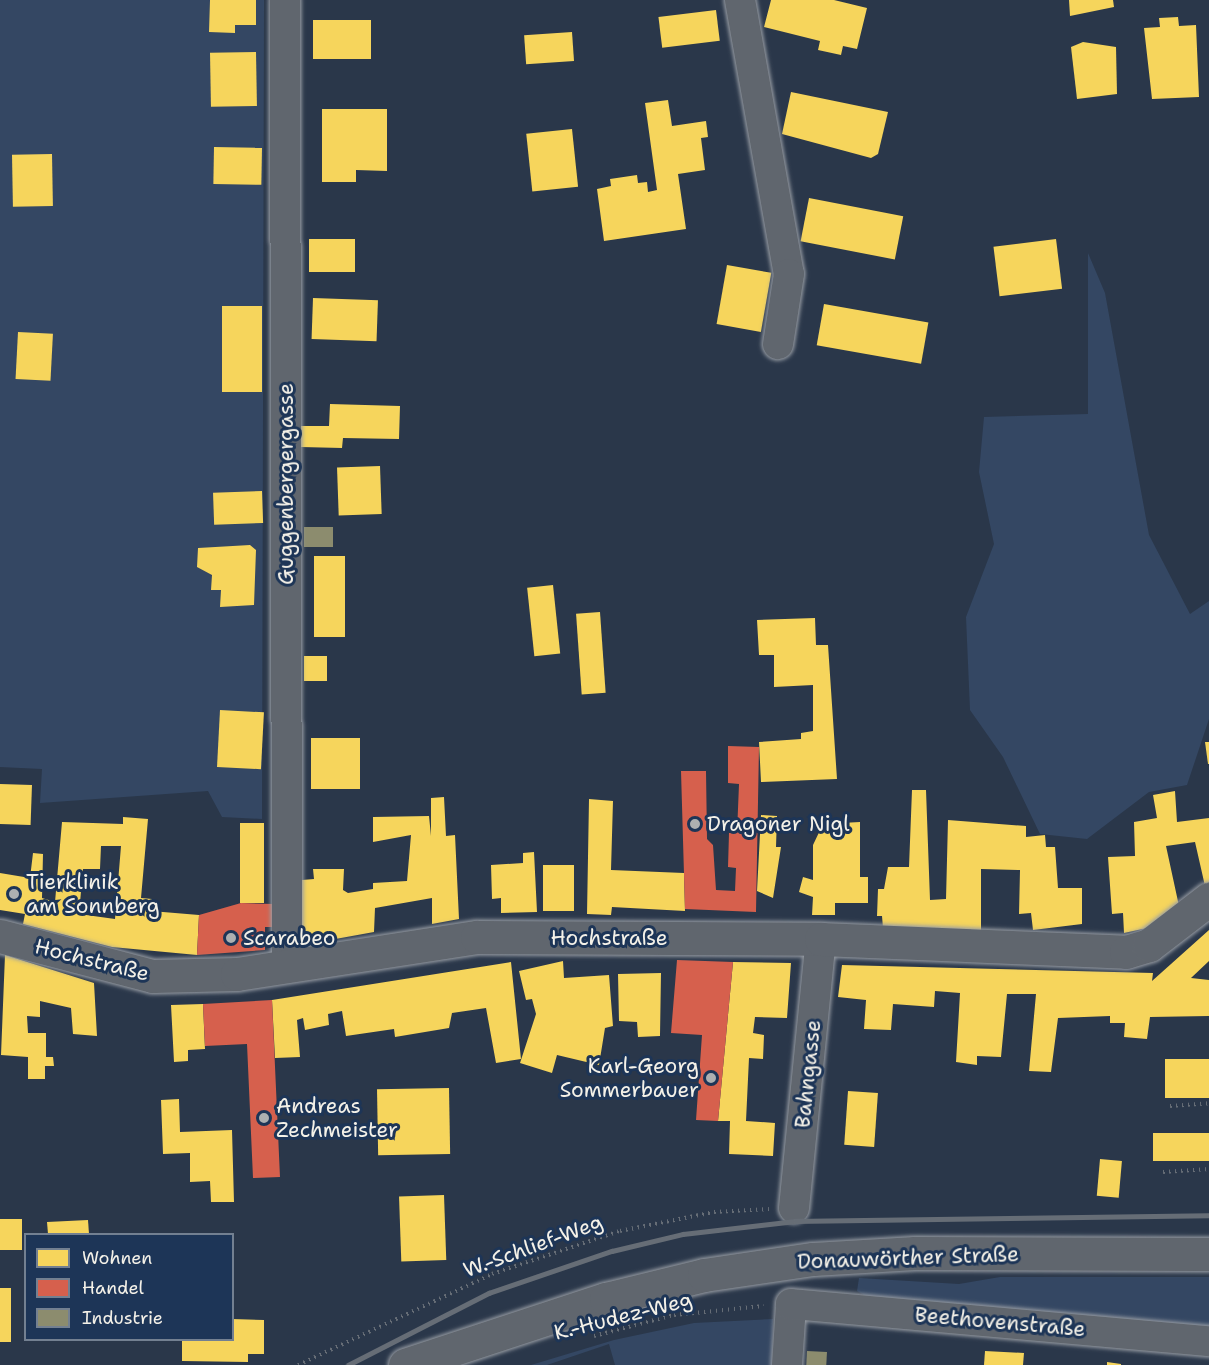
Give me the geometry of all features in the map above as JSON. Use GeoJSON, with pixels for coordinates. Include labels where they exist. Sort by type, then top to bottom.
{"type":"FeatureCollection","features":[{"type":"Feature","properties":{"kind":"main road","name":"Hochstraße"},"geometry":{"type":"LineString","coordinates":[[0,936],[153,976],[287,968],[477,937],[821,939],[1126,952],[1149,945],[1209,899]]}},
{"type":"Feature","properties":{"kind":"main road","name":"Donauwörther Straße"},"geometry":{"type":"LineString","coordinates":[[405,1365],[606,1299],[704,1275],[813,1258],[963,1252],[1209,1254]]}},
{"type":"Feature","properties":{"kind":"street","name":"Guggenbergergasse"},"geometry":{"type":"LineString","coordinates":[[285,0],[287,968]]}},
{"type":"Feature","properties":{"kind":"street"},"geometry":{"type":"LineString","coordinates":[[740,0],[789,274],[778,344]]}},
{"type":"Feature","properties":{"kind":"street","name":"Bahngasse"},"geometry":{"type":"LineString","coordinates":[[795,1208],[821,939]]}},
{"type":"Feature","properties":{"kind":"street"},"geometry":{"type":"LineString","coordinates":[[787,1365],[791,1304]]}},
{"type":"Feature","properties":{"kind":"street","name":"Beethovenstraße"},"geometry":{"type":"LineString","coordinates":[[791,1304],[1209,1341]]}},
{"type":"Feature","properties":{"kind":"path"},"geometry":{"type":"LineString","coordinates":[[1170,1106],[1209,1103]]}},
{"type":"Feature","properties":{"kind":"path"},"geometry":{"type":"LineString","coordinates":[[1163,1172],[1209,1169]]}},
{"type":"Feature","properties":{"kind":"path","name":"W.-Schlief-Weg"},"geometry":{"type":"LineString","coordinates":[[298,1365],[492,1274],[620,1231],[714,1212],[795,1208]]}},
{"type":"Feature","properties":{"kind":"path","name":"K.-Hudez-Weg"},"geometry":{"type":"LineString","coordinates":[[587,1338],[675,1315],[791,1304]]}},
{"type":"Feature","properties":{"kind":"shaded area"},"geometry":{"type":"Polygon","coordinates":[[[0,0],[264,0],[262,819],[222,817],[208,791],[40,803],[42,769],[0,767],[0,0]]]}},
{"type":"Feature","properties":{"kind":"shaded area"},"geometry":{"type":"Polygon","coordinates":[[[1088,253],[1105,293],[1149,535],[1190,614],[1209,601],[1209,719],[1187,785],[1149,792],[1087,839],[1040,834],[1003,757],[970,710],[966,617],[994,544],[979,472],[984,417],[1088,414],[1088,253]]]}},
{"type":"Feature","properties":{"kind":"shaded area"},"geometry":{"type":"Polygon","coordinates":[[[1000,1277],[1209,1277],[1209,1327],[866,1296],[857,1291],[859,1278],[959,1284],[1000,1277]]]}},
{"type":"Feature","properties":{"kind":"shaded area"},"geometry":{"type":"Polygon","coordinates":[[[773,1319],[772,1365],[615,1365],[609,1344],[547,1365],[531,1365],[614,1340],[694,1323],[773,1319]]]}},
{"type":"Feature","properties":{"kind":"building: Wohnen"},"geometry":{"type":"Polygon","coordinates":[[[210,0],[256,0],[256,25],[235,25],[235,33],[209,32],[210,0]]]}},
{"type":"Feature","properties":{"kind":"building: Wohnen"},"geometry":{"type":"Polygon","coordinates":[[[771,0],[834,0],[867,8],[857,49],[843,46],[841,55],[818,50],[820,41],[764,27],[771,0]]]}},
{"type":"Feature","properties":{"kind":"building: Wohnen"},"geometry":{"type":"Polygon","coordinates":[[[1069,0],[1113,0],[1114,7],[1070,16],[1069,0]]]}},
{"type":"Feature","properties":{"kind":"building: Wohnen"},"geometry":{"type":"Polygon","coordinates":[[[716,10],[720,41],[662,48],[658,17],[716,10]]]}},
{"type":"Feature","properties":{"kind":"building: Wohnen"},"geometry":{"type":"Polygon","coordinates":[[[1178,17],[1179,26],[1196,25],[1199,97],[1152,99],[1144,28],[1160,27],[1159,18],[1178,17]]]}},
{"type":"Feature","properties":{"kind":"building: Wohnen"},"geometry":{"type":"Polygon","coordinates":[[[313,20],[371,20],[371,59],[313,59],[313,20]]]}},
{"type":"Feature","properties":{"kind":"building: Wohnen"},"geometry":{"type":"Polygon","coordinates":[[[572,32],[574,61],[526,64],[524,35],[572,32]]]}},
{"type":"Feature","properties":{"kind":"building: Wohnen"},"geometry":{"type":"Polygon","coordinates":[[[1083,42],[1116,47],[1117,94],[1077,99],[1071,47],[1083,42]]]}},
{"type":"Feature","properties":{"kind":"building: Wohnen"},"geometry":{"type":"Polygon","coordinates":[[[256,52],[257,106],[211,107],[210,53],[256,52]]]}},
{"type":"Feature","properties":{"kind":"building: Wohnen"},"geometry":{"type":"Polygon","coordinates":[[[791,92],[888,112],[878,154],[871,158],[782,134],[791,92]]]}},
{"type":"Feature","properties":{"kind":"building: Wohnen"},"geometry":{"type":"Polygon","coordinates":[[[668,100],[672,126],[706,121],[708,137],[701,138],[705,170],[678,174],[686,229],[604,241],[597,189],[611,186],[610,179],[637,175],[638,183],[647,182],[648,192],[657,190],[645,103],[668,100]]]}},
{"type":"Feature","properties":{"kind":"building: Wohnen"},"geometry":{"type":"Polygon","coordinates":[[[322,109],[387,109],[387,171],[356,170],[356,182],[322,182],[322,109]]]}},
{"type":"Feature","properties":{"kind":"building: Wohnen"},"geometry":{"type":"Polygon","coordinates":[[[572,129],[578,187],[532,191],[526,134],[572,129]]]}},
{"type":"Feature","properties":{"kind":"building: Wohnen"},"geometry":{"type":"Polygon","coordinates":[[[214,147],[262,148],[261,185],[213,184],[214,147]]]}},
{"type":"Feature","properties":{"kind":"building: Wohnen"},"geometry":{"type":"Polygon","coordinates":[[[52,154],[53,206],[13,207],[12,155],[52,154]]]}},
{"type":"Feature","properties":{"kind":"building: Wohnen"},"geometry":{"type":"Polygon","coordinates":[[[809,198],[903,216],[895,260],[801,241],[809,198]]]}},
{"type":"Feature","properties":{"kind":"building: Wohnen"},"geometry":{"type":"Polygon","coordinates":[[[309,239],[355,239],[355,272],[309,272],[309,239]]]}},
{"type":"Feature","properties":{"kind":"building: Wohnen"},"geometry":{"type":"Polygon","coordinates":[[[1056,239],[1062,289],[1000,296],[993,247],[1056,239]]]}},
{"type":"Feature","properties":{"kind":"building: Wohnen"},"geometry":{"type":"Polygon","coordinates":[[[727,265],[771,273],[761,332],[717,324],[727,265]]]}},
{"type":"Feature","properties":{"kind":"building: Wohnen"},"geometry":{"type":"Polygon","coordinates":[[[313,298],[378,300],[377,341],[312,339],[313,298]]]}},
{"type":"Feature","properties":{"kind":"building: Wohnen"},"geometry":{"type":"Polygon","coordinates":[[[824,304],[928,322],[921,364],[817,345],[824,304]]]}},
{"type":"Feature","properties":{"kind":"building: Wohnen"},"geometry":{"type":"Polygon","coordinates":[[[222,306],[262,306],[262,392],[222,392],[222,306]]]}},
{"type":"Feature","properties":{"kind":"building: Wohnen"},"geometry":{"type":"Polygon","coordinates":[[[18,332],[53,334],[50,381],[16,379],[18,332]]]}},
{"type":"Feature","properties":{"kind":"building: Wohnen"},"geometry":{"type":"Polygon","coordinates":[[[330,404],[400,406],[399,439],[343,438],[342,448],[301,447],[301,426],[329,426],[330,404]]]}},
{"type":"Feature","properties":{"kind":"building: Wohnen"},"geometry":{"type":"Polygon","coordinates":[[[380,466],[382,514],[339,515],[337,468],[380,466]]]}},
{"type":"Feature","properties":{"kind":"building: Wohnen"},"geometry":{"type":"Polygon","coordinates":[[[262,491],[263,523],[214,525],[213,493],[262,491]]]}},
{"type":"Feature","properties":{"kind":"building: Wohnen"},"geometry":{"type":"Polygon","coordinates":[[[250,545],[256,550],[254,605],[220,607],[221,590],[211,590],[212,575],[197,567],[198,548],[250,545]]]}},
{"type":"Feature","properties":{"kind":"building: Wohnen"},"geometry":{"type":"Polygon","coordinates":[[[314,556],[345,556],[345,637],[314,637],[314,556]]]}},
{"type":"Feature","properties":{"kind":"building: Wohnen"},"geometry":{"type":"Polygon","coordinates":[[[553,585],[560,654],[534,656],[527,588],[553,585]]]}},
{"type":"Feature","properties":{"kind":"building: Wohnen"},"geometry":{"type":"Polygon","coordinates":[[[600,612],[606,693],[582,694],[576,614],[600,612]]]}},
{"type":"Feature","properties":{"kind":"building: Wohnen"},"geometry":{"type":"Polygon","coordinates":[[[815,618],[816,645],[828,645],[837,779],[761,782],[759,742],[801,739],[801,733],[813,731],[813,685],[774,687],[774,655],[759,655],[757,620],[815,618]]]}},
{"type":"Feature","properties":{"kind":"building: Wohnen"},"geometry":{"type":"Polygon","coordinates":[[[304,656],[327,656],[327,681],[304,681],[304,656]]]}},
{"type":"Feature","properties":{"kind":"building: Wohnen"},"geometry":{"type":"Polygon","coordinates":[[[220,710],[264,712],[261,769],[217,767],[220,710]]]}},
{"type":"Feature","properties":{"kind":"building: Wohnen"},"geometry":{"type":"Polygon","coordinates":[[[311,738],[360,738],[360,789],[311,789],[311,738]]]}},
{"type":"Feature","properties":{"kind":"building: Wohnen"},"geometry":{"type":"Polygon","coordinates":[[[1205,742],[1209,742],[1209,764],[1208,764],[1205,742]]]}},
{"type":"Feature","properties":{"kind":"building: Wohnen"},"geometry":{"type":"Polygon","coordinates":[[[0,784],[32,785],[31,825],[0,824],[0,784]]]}},
{"type":"Feature","properties":{"kind":"building: Wohnen"},"geometry":{"type":"Polygon","coordinates":[[[912,790],[926,790],[930,900],[946,899],[948,820],[1026,826],[1026,837],[1045,835],[1046,847],[1055,847],[1058,888],[1082,888],[1082,924],[1033,930],[1031,913],[1019,914],[1020,870],[981,869],[981,934],[883,928],[882,916],[877,916],[878,889],[884,889],[888,867],[909,867],[912,790]]]}},
{"type":"Feature","properties":{"kind":"building: Wohnen"},"geometry":{"type":"Polygon","coordinates":[[[1175,791],[1177,822],[1209,818],[1209,882],[1205,886],[1195,842],[1166,846],[1179,906],[1147,928],[1124,933],[1123,913],[1112,914],[1108,857],[1135,856],[1134,822],[1157,818],[1153,795],[1175,791]]]}},
{"type":"Feature","properties":{"kind":"building: Wohnen"},"geometry":{"type":"Polygon","coordinates":[[[444,797],[446,836],[455,835],[459,919],[432,924],[432,898],[375,908],[374,932],[308,944],[302,940],[302,880],[314,879],[313,869],[344,869],[343,890],[348,893],[373,889],[373,883],[407,881],[411,835],[373,842],[373,817],[429,816],[431,836],[431,798],[444,797]]]}},
{"type":"Feature","properties":{"kind":"building: Wohnen"},"geometry":{"type":"Polygon","coordinates":[[[589,799],[613,801],[611,870],[684,873],[685,911],[612,907],[611,915],[587,914],[589,799]]]}},
{"type":"Feature","properties":{"kind":"building: Wohnen"},"geometry":{"type":"Polygon","coordinates":[[[761,815],[777,816],[776,847],[781,847],[773,898],[757,891],[761,815]]]}},
{"type":"Feature","properties":{"kind":"building: Wohnen"},"geometry":{"type":"Polygon","coordinates":[[[123,817],[148,819],[141,898],[152,899],[151,911],[199,915],[197,955],[112,947],[23,924],[25,914],[0,910],[0,873],[30,878],[33,853],[43,854],[42,898],[55,902],[62,822],[123,824],[123,817]],[[101,846],[100,869],[83,869],[79,914],[115,919],[121,846],[101,846]]]}},
{"type":"Feature","properties":{"kind":"building: Wohnen"},"geometry":{"type":"Polygon","coordinates":[[[860,822],[860,877],[868,877],[868,903],[835,903],[835,915],[812,915],[813,897],[799,892],[803,877],[813,880],[813,845],[823,824],[860,822]]]}},
{"type":"Feature","properties":{"kind":"building: Wohnen"},"geometry":{"type":"Polygon","coordinates":[[[240,823],[264,823],[264,903],[240,903],[240,823]]]}},
{"type":"Feature","properties":{"kind":"building: Wohnen"},"geometry":{"type":"Polygon","coordinates":[[[534,852],[537,912],[501,913],[501,898],[492,899],[491,865],[523,863],[523,853],[534,852]]]}},
{"type":"Feature","properties":{"kind":"building: Wohnen"},"geometry":{"type":"Polygon","coordinates":[[[543,865],[574,865],[574,911],[543,911],[543,865]]]}},
{"type":"Feature","properties":{"kind":"building: Wohnen"},"geometry":{"type":"Polygon","coordinates":[[[1209,930],[1209,961],[1191,978],[1209,980],[1209,1016],[1150,1017],[1147,1039],[1124,1037],[1125,1023],[1110,1023],[1110,1016],[1058,1018],[1051,1072],[1029,1071],[1036,994],[1007,994],[1001,1057],[977,1056],[977,1065],[956,1062],[960,993],[935,991],[934,1007],[893,1004],[891,1030],[864,1029],[866,1000],[838,997],[842,965],[1153,973],[1152,981],[1209,930]]]}},
{"type":"Feature","properties":{"kind":"building: Wohnen"},"geometry":{"type":"Polygon","coordinates":[[[5,955],[94,983],[97,1036],[73,1034],[71,1008],[40,1001],[40,1017],[27,1016],[28,1033],[46,1033],[46,1057],[53,1057],[54,1066],[45,1066],[45,1079],[28,1079],[28,1057],[1,1055],[5,955]]]}},
{"type":"Feature","properties":{"kind":"building: Wohnen"},"geometry":{"type":"Polygon","coordinates":[[[563,961],[564,978],[609,975],[613,1026],[605,1028],[599,1065],[557,1055],[552,1073],[520,1063],[536,1014],[532,999],[526,1000],[519,971],[563,961]]]}},
{"type":"Feature","properties":{"kind":"building: Wohnen"},"geometry":{"type":"Polygon","coordinates":[[[511,962],[521,1059],[496,1063],[486,1008],[452,1013],[449,1028],[395,1037],[394,1029],[346,1036],[342,1011],[328,1014],[329,1025],[305,1030],[303,1018],[297,1020],[300,1057],[275,1058],[272,1000],[511,962]]]}},
{"type":"Feature","properties":{"kind":"building: Wohnen"},"geometry":{"type":"Polygon","coordinates":[[[733,962],[791,963],[787,1018],[755,1017],[753,1033],[764,1035],[763,1059],[749,1058],[746,1121],[775,1123],[773,1156],[729,1154],[730,1121],[718,1121],[733,962]]]}},
{"type":"Feature","properties":{"kind":"building: Wohnen"},"geometry":{"type":"Polygon","coordinates":[[[661,973],[660,1036],[638,1037],[637,1022],[619,1021],[618,974],[661,973]]]}},
{"type":"Feature","properties":{"kind":"building: Wohnen"},"geometry":{"type":"Polygon","coordinates":[[[203,1004],[205,1049],[188,1050],[188,1061],[174,1062],[171,1005],[203,1004]]]}},
{"type":"Feature","properties":{"kind":"building: Wohnen"},"geometry":{"type":"Polygon","coordinates":[[[1165,1059],[1209,1059],[1209,1098],[1165,1098],[1165,1059]]]}},
{"type":"Feature","properties":{"kind":"building: Wohnen"},"geometry":{"type":"Polygon","coordinates":[[[449,1088],[450,1154],[378,1155],[377,1089],[449,1088]]]}},
{"type":"Feature","properties":{"kind":"building: Wohnen"},"geometry":{"type":"Polygon","coordinates":[[[848,1091],[878,1093],[874,1147],[844,1145],[848,1091]]]}},
{"type":"Feature","properties":{"kind":"building: Wohnen"},"geometry":{"type":"Polygon","coordinates":[[[179,1099],[180,1132],[232,1130],[234,1202],[211,1202],[210,1181],[190,1182],[190,1153],[163,1154],[161,1100],[179,1099]]]}},
{"type":"Feature","properties":{"kind":"building: Wohnen"},"geometry":{"type":"Polygon","coordinates":[[[1153,1133],[1209,1133],[1209,1161],[1153,1161],[1153,1133]]]}},
{"type":"Feature","properties":{"kind":"building: Wohnen"},"geometry":{"type":"Polygon","coordinates":[[[1100,1159],[1122,1161],[1119,1198],[1097,1196],[1100,1159]]]}},
{"type":"Feature","properties":{"kind":"building: Wohnen"},"geometry":{"type":"Polygon","coordinates":[[[444,1195],[446,1260],[401,1262],[399,1197],[444,1195]]]}},
{"type":"Feature","properties":{"kind":"building: Wohnen"},"geometry":{"type":"Polygon","coordinates":[[[0,1219],[22,1219],[22,1250],[0,1250],[0,1219]]]}},
{"type":"Feature","properties":{"kind":"building: Wohnen"},"geometry":{"type":"Polygon","coordinates":[[[88,1220],[89,1233],[48,1233],[47,1222],[88,1220]]]}},
{"type":"Feature","properties":{"kind":"building: Wohnen"},"geometry":{"type":"Polygon","coordinates":[[[0,1288],[11,1288],[11,1342],[0,1342],[0,1288]]]}},
{"type":"Feature","properties":{"kind":"building: Wohnen"},"geometry":{"type":"Polygon","coordinates":[[[234,1319],[264,1320],[264,1354],[248,1354],[248,1362],[182,1361],[182,1341],[234,1341],[234,1319]]]}},
{"type":"Feature","properties":{"kind":"building: Wohnen"},"geometry":{"type":"Polygon","coordinates":[[[985,1351],[1024,1353],[1023,1365],[984,1365],[985,1351]]]}},
{"type":"Feature","properties":{"kind":"building: Wohnen"},"geometry":{"type":"Polygon","coordinates":[[[1107,1362],[1121,1364],[1121,1365],[1107,1365],[1107,1362]]]}},
{"type":"Feature","properties":{"kind":"building: Handel","name":"Dragoner Nigl"},"geometry":{"type":"Polygon","coordinates":[[[728,746],[759,747],[756,912],[685,909],[681,771],[706,771],[707,839],[713,845],[716,890],[735,891],[736,868],[728,867],[729,833],[737,833],[739,784],[728,783],[728,746]]]}},
{"type":"Feature","properties":{"kind":"building: Handel","name":"Scarabeo"},"geometry":{"type":"Polygon","coordinates":[[[241,903],[273,904],[273,927],[265,927],[265,950],[197,955],[199,915],[241,903]]]}},
{"type":"Feature","properties":{"kind":"building: Handel","name":"Karl-Georg Sommerbauer"},"geometry":{"type":"Polygon","coordinates":[[[677,960],[733,962],[718,1121],[696,1120],[702,1035],[671,1033],[677,960]]]}},
{"type":"Feature","properties":{"kind":"building: Handel","name":"Andreas Zechmeister"},"geometry":{"type":"Polygon","coordinates":[[[272,1000],[280,1177],[253,1178],[247,1044],[205,1046],[203,1004],[272,1000]]]}},
{"type":"Feature","properties":{"kind":"building: Industrie"},"geometry":{"type":"Polygon","coordinates":[[[304,527],[333,527],[333,547],[304,547],[304,527]]]}},
{"type":"Feature","properties":{"kind":"building: Industrie"},"geometry":{"type":"Polygon","coordinates":[[[807,1351],[827,1352],[826,1365],[806,1365],[807,1351]]]}},
{"type":"Feature","properties":{"kind":"railway"},"geometry":{"type":"LineString","coordinates":[[348,1365],[489,1293],[612,1251],[683,1234],[795,1221],[1209,1215]]}},
{"type":"Feature","properties":{"kind":"place","name":"Dragoner Nigl"},"geometry":{"type":"Point","coordinates":[695,824]}},
{"type":"Feature","properties":{"kind":"place","name":"Tierklinik am Sonnberg"},"geometry":{"type":"Point","coordinates":[14,894]}},
{"type":"Feature","properties":{"kind":"place","name":"Scarabeo"},"geometry":{"type":"Point","coordinates":[231,938]}},
{"type":"Feature","properties":{"kind":"place","name":"Karl-Georg Sommerbauer"},"geometry":{"type":"Point","coordinates":[711,1078]}},
{"type":"Feature","properties":{"kind":"place","name":"Andreas Zechmeister"},"geometry":{"type":"Point","coordinates":[264,1118]}}]}
